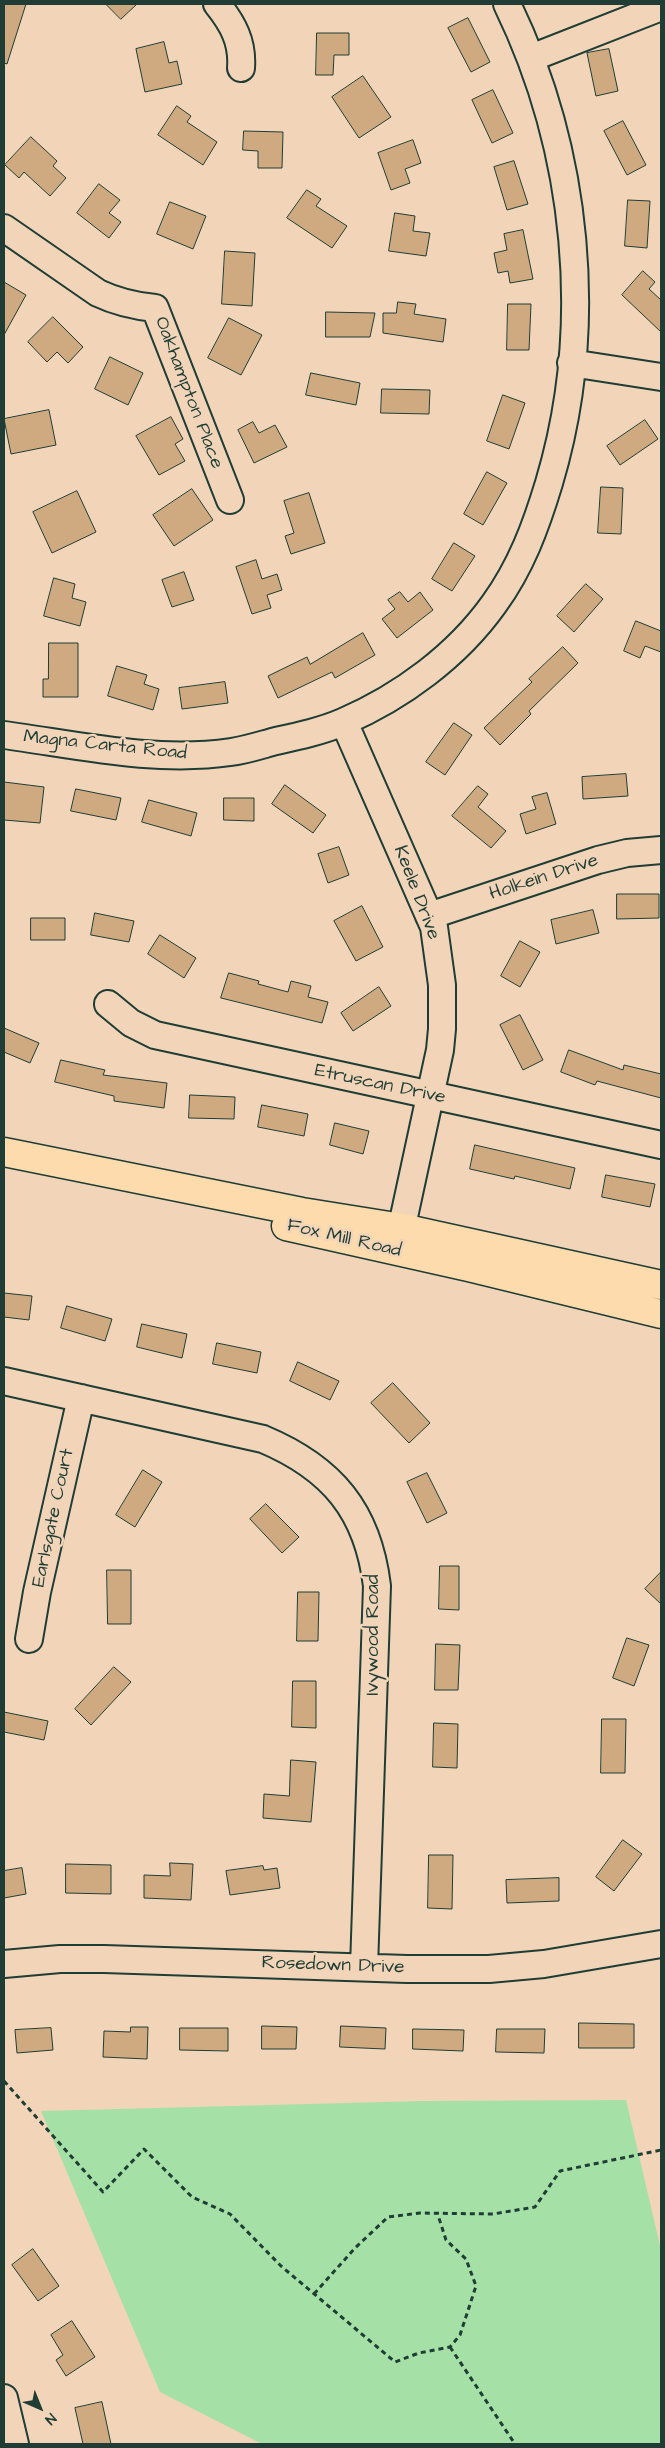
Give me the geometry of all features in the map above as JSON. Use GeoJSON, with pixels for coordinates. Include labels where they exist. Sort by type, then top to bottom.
{"type":"FeatureCollection","features":[{"type":"Feature","properties":{"kind":"main road","name":"Fox Mill Road"},"geometry":{"type":"LineString","coordinates":[[16,1155],[302,1212],[661,1314]]}},
{"type":"Feature","properties":{"kind":"main road","name":"Fox Mill Road"},"geometry":{"type":"LineString","coordinates":[[399,1240],[661,1285]]}},
{"type":"Feature","properties":{"kind":"street"},"geometry":{"type":"LineString","coordinates":[[217,4],[232,23],[239,40],[241,68]]}},
{"type":"Feature","properties":{"kind":"street","name":"Magna Carta Road"},"geometry":{"type":"LineString","coordinates":[[4,735],[125,752],[197,755],[233,752],[309,734],[344,722],[402,690],[443,660],[478,625],[507,586],[530,543],[557,457],[567,408],[575,304],[574,253],[569,203],[560,153],[547,104],[531,58],[507,4]]}},
{"type":"Feature","properties":{"kind":"street"},"geometry":{"type":"LineString","coordinates":[[531,58],[661,7]]}},
{"type":"Feature","properties":{"kind":"street","name":"Oakhampton Place"},"geometry":{"type":"LineString","coordinates":[[4,228],[98,293],[128,305],[155,308],[230,500]]}},
{"type":"Feature","properties":{"kind":"street"},"geometry":{"type":"LineString","coordinates":[[571,363],[661,378]]}},
{"type":"Feature","properties":{"kind":"street","name":"Keele Drive"},"geometry":{"type":"LineString","coordinates":[[344,722],[434,927],[440,964],[443,1008],[440,1050],[399,1240]]}},
{"type":"Feature","properties":{"kind":"street","name":"Holkein Drive"},"geometry":{"type":"LineString","coordinates":[[429,916],[598,860],[627,853],[661,850]]}},
{"type":"Feature","properties":{"kind":"street","name":"Etruscan Drive"},"geometry":{"type":"LineString","coordinates":[[108,1004],[131,1023],[155,1035],[661,1145]]}},
{"type":"Feature","properties":{"kind":"street","name":"Ivywood Road"},"geometry":{"type":"LineString","coordinates":[[4,1381],[247,1434],[280,1446],[321,1472],[339,1490],[354,1511],[366,1534],[374,1559],[377,1586],[364,1967]]}},
{"type":"Feature","properties":{"kind":"street","name":"Earlsgate Court"},"geometry":{"type":"LineString","coordinates":[[29,1639],[37,1592],[81,1398]]}},
{"type":"Feature","properties":{"kind":"street","name":"Rosedown Drive"},"geometry":{"type":"LineString","coordinates":[[4,1964],[60,1959],[104,1959],[489,1969],[544,1964],[661,1944]]}},
{"type":"Feature","properties":{"kind":"street"},"geometry":{"type":"LineString","coordinates":[[4,2398],[15,2444]]}},
{"type":"Feature","properties":{"kind":"path"},"geometry":{"type":"LineString","coordinates":[[4,2081],[104,2192],[144,2149],[192,2197],[230,2214],[281,2266],[395,2362],[419,2353],[450,2347],[460,2334],[476,2286],[466,2259],[446,2240],[437,2212]]}},
{"type":"Feature","properties":{"kind":"path"},"geometry":{"type":"LineString","coordinates":[[314,2294],[355,2248],[388,2218],[437,2212],[493,2214],[535,2207],[560,2171],[661,2150]]}},
{"type":"Feature","properties":{"kind":"path"},"geometry":{"type":"LineString","coordinates":[[450,2347],[515,2444]]}},
{"type":"Feature","properties":{"kind":"green space"},"geometry":{"type":"Polygon","coordinates":[[[626,2100],[661,2250],[661,2444],[262,2444],[160,2392],[41,2111],[422,2101],[626,2100]]]}},
{"type":"Feature","properties":{"kind":"building"},"geometry":{"type":"Polygon","coordinates":[[[4,4],[26,4],[7,64],[4,63],[4,4]]]}},
{"type":"Feature","properties":{"kind":"building"},"geometry":{"type":"Polygon","coordinates":[[[106,4],[137,4],[121,19],[106,4]]]}},
{"type":"Feature","properties":{"kind":"building"},"geometry":{"type":"Polygon","coordinates":[[[468,18],[490,62],[471,72],[448,28],[468,18]]]}},
{"type":"Feature","properties":{"kind":"building"},"geometry":{"type":"Polygon","coordinates":[[[317,33],[349,33],[349,55],[334,55],[333,75],[316,75],[317,33]]]}},
{"type":"Feature","properties":{"kind":"building"},"geometry":{"type":"Polygon","coordinates":[[[164,42],[169,63],[177,61],[182,84],[145,92],[136,49],[164,42]]]}},
{"type":"Feature","properties":{"kind":"building"},"geometry":{"type":"Polygon","coordinates":[[[609,49],[618,91],[596,96],[587,53],[609,49]]]}},
{"type":"Feature","properties":{"kind":"building"},"geometry":{"type":"Polygon","coordinates":[[[363,76],[391,117],[359,138],[332,97],[363,76]]]}},
{"type":"Feature","properties":{"kind":"building"},"geometry":{"type":"Polygon","coordinates":[[[493,90],[513,133],[492,143],[472,100],[493,90]]]}},
{"type":"Feature","properties":{"kind":"building"},"geometry":{"type":"Polygon","coordinates":[[[177,106],[191,116],[187,122],[217,142],[203,165],[158,135],[177,106]]]}},
{"type":"Feature","properties":{"kind":"building"},"geometry":{"type":"Polygon","coordinates":[[[623,121],[646,165],[627,175],[604,131],[623,121]]]}},
{"type":"Feature","properties":{"kind":"building"},"geometry":{"type":"Polygon","coordinates":[[[244,131],[283,132],[282,168],[258,168],[258,151],[243,150],[244,131]]]}},
{"type":"Feature","properties":{"kind":"building"},"geometry":{"type":"Polygon","coordinates":[[[31,137],[57,161],[53,166],[66,178],[50,196],[24,172],[19,178],[5,165],[31,137]]]}},
{"type":"Feature","properties":{"kind":"building"},"geometry":{"type":"Polygon","coordinates":[[[413,140],[421,163],[405,169],[410,183],[391,190],[378,153],[413,140]]]}},
{"type":"Feature","properties":{"kind":"building"},"geometry":{"type":"Polygon","coordinates":[[[514,161],[528,204],[507,210],[494,167],[514,161]]]}},
{"type":"Feature","properties":{"kind":"building"},"geometry":{"type":"Polygon","coordinates":[[[99,184],[120,200],[109,213],[121,222],[109,238],[77,213],[99,184]]]}},
{"type":"Feature","properties":{"kind":"building"},"geometry":{"type":"Polygon","coordinates":[[[307,190],[321,199],[316,206],[347,226],[332,248],[287,218],[307,190]]]}},
{"type":"Feature","properties":{"kind":"building"},"geometry":{"type":"Polygon","coordinates":[[[628,200],[650,201],[647,248],[625,246],[628,200]]]}},
{"type":"Feature","properties":{"kind":"building"},"geometry":{"type":"Polygon","coordinates":[[[170,202],[206,216],[193,249],[157,234],[170,202]]]}},
{"type":"Feature","properties":{"kind":"building"},"geometry":{"type":"Polygon","coordinates":[[[395,213],[415,216],[413,231],[430,233],[426,256],[389,251],[395,213]]]}},
{"type":"Feature","properties":{"kind":"building"},"geometry":{"type":"Polygon","coordinates":[[[523,230],[533,279],[510,283],[508,271],[498,273],[494,253],[507,250],[504,234],[523,230]]]}},
{"type":"Feature","properties":{"kind":"building"},"geometry":{"type":"Polygon","coordinates":[[[225,251],[255,253],[252,306],[222,304],[225,251]]]}},
{"type":"Feature","properties":{"kind":"building"},"geometry":{"type":"Polygon","coordinates":[[[643,271],[655,282],[649,289],[661,300],[661,332],[622,295],[643,271]]]}},
{"type":"Feature","properties":{"kind":"building"},"geometry":{"type":"Polygon","coordinates":[[[4,282],[26,295],[4,335],[4,282]]]}},
{"type":"Feature","properties":{"kind":"building"},"geometry":{"type":"Polygon","coordinates":[[[398,302],[416,304],[414,314],[446,319],[443,342],[383,333],[383,313],[396,313],[398,302]]]}},
{"type":"Feature","properties":{"kind":"building"},"geometry":{"type":"Polygon","coordinates":[[[508,304],[531,304],[529,350],[507,350],[508,304]]]}},
{"type":"Feature","properties":{"kind":"building"},"geometry":{"type":"Polygon","coordinates":[[[326,312],[375,313],[370,337],[326,337],[326,312]]]}},
{"type":"Feature","properties":{"kind":"building"},"geometry":{"type":"Polygon","coordinates":[[[53,317],[83,347],[68,363],[57,352],[47,362],[28,342],[53,317]]]}},
{"type":"Feature","properties":{"kind":"building"},"geometry":{"type":"Polygon","coordinates":[[[229,318],[262,335],[241,375],[208,358],[229,318]]]}},
{"type":"Feature","properties":{"kind":"building"},"geometry":{"type":"Polygon","coordinates":[[[110,357],[143,373],[128,405],[95,389],[110,357]]]}},
{"type":"Feature","properties":{"kind":"building"},"geometry":{"type":"Polygon","coordinates":[[[311,373],[360,383],[356,405],[306,395],[311,373]]]}},
{"type":"Feature","properties":{"kind":"building"},"geometry":{"type":"Polygon","coordinates":[[[382,389],[430,390],[429,414],[381,413],[382,389]]]}},
{"type":"Feature","properties":{"kind":"building"},"geometry":{"type":"Polygon","coordinates":[[[503,395],[525,403],[509,449],[487,441],[503,395]]]}},
{"type":"Feature","properties":{"kind":"building"},"geometry":{"type":"Polygon","coordinates":[[[49,410],[56,445],[11,454],[4,419],[49,410]]]}},
{"type":"Feature","properties":{"kind":"building"},"geometry":{"type":"Polygon","coordinates":[[[171,417],[183,439],[175,444],[185,461],[159,475],[136,436],[171,417]]]}},
{"type":"Feature","properties":{"kind":"building"},"geometry":{"type":"Polygon","coordinates":[[[645,420],[658,439],[620,465],[607,446],[645,420]]]}},
{"type":"Feature","properties":{"kind":"building"},"geometry":{"type":"Polygon","coordinates":[[[253,422],[259,433],[275,425],[287,447],[254,463],[238,430],[253,422]]]}},
{"type":"Feature","properties":{"kind":"building"},"geometry":{"type":"Polygon","coordinates":[[[487,472],[507,483],[483,525],[464,514],[487,472]]]}},
{"type":"Feature","properties":{"kind":"building"},"geometry":{"type":"Polygon","coordinates":[[[601,487],[623,488],[621,534],[598,533],[601,487]]]}},
{"type":"Feature","properties":{"kind":"building"},"geometry":{"type":"Polygon","coordinates":[[[192,489],[213,520],[174,546],[153,515],[192,489]]]}},
{"type":"Feature","properties":{"kind":"building"},"geometry":{"type":"Polygon","coordinates":[[[77,491],[96,532],[52,553],[33,512],[77,491]]]}},
{"type":"Feature","properties":{"kind":"building"},"geometry":{"type":"Polygon","coordinates":[[[309,493],[325,543],[291,554],[285,536],[294,533],[284,501],[309,493]]]}},
{"type":"Feature","properties":{"kind":"building"},"geometry":{"type":"Polygon","coordinates":[[[454,543],[475,556],[452,591],[432,579],[454,543]]]}},
{"type":"Feature","properties":{"kind":"building"},"geometry":{"type":"Polygon","coordinates":[[[256,560],[262,579],[277,574],[282,590],[267,595],[271,608],[252,614],[236,567],[256,560]]]}},
{"type":"Feature","properties":{"kind":"building"},"geometry":{"type":"Polygon","coordinates":[[[184,572],[194,600],[172,607],[162,580],[184,572]]]}},
{"type":"Feature","properties":{"kind":"building"},"geometry":{"type":"Polygon","coordinates":[[[54,578],[75,584],[72,598],[86,602],[80,626],[44,616],[54,578]]]}},
{"type":"Feature","properties":{"kind":"building"},"geometry":{"type":"Polygon","coordinates":[[[586,584],[603,599],[574,632],[557,616],[586,584]]]}},
{"type":"Feature","properties":{"kind":"building"},"geometry":{"type":"Polygon","coordinates":[[[400,592],[408,602],[420,592],[433,610],[397,638],[382,619],[395,609],[388,600],[400,592]]]}},
{"type":"Feature","properties":{"kind":"building"},"geometry":{"type":"Polygon","coordinates":[[[636,621],[661,631],[661,652],[645,646],[640,658],[624,651],[636,621]]]}},
{"type":"Feature","properties":{"kind":"building"},"geometry":{"type":"Polygon","coordinates":[[[363,633],[375,655],[335,678],[332,672],[278,698],[268,676],[307,657],[310,664],[363,633]]]}},
{"type":"Feature","properties":{"kind":"building"},"geometry":{"type":"Polygon","coordinates":[[[49,643],[78,643],[78,697],[43,697],[43,679],[48,679],[49,643]]]}},
{"type":"Feature","properties":{"kind":"building"},"geometry":{"type":"Polygon","coordinates":[[[563,647],[578,663],[529,711],[531,714],[500,745],[484,728],[532,682],[529,679],[563,647]]]}},
{"type":"Feature","properties":{"kind":"building"},"geometry":{"type":"Polygon","coordinates":[[[117,666],[147,675],[144,684],[159,689],[153,710],[108,696],[117,666]]]}},
{"type":"Feature","properties":{"kind":"building"},"geometry":{"type":"Polygon","coordinates":[[[225,682],[228,703],[182,709],[179,688],[225,682]]]}},
{"type":"Feature","properties":{"kind":"building"},"geometry":{"type":"Polygon","coordinates":[[[454,723],[472,735],[445,775],[426,762],[454,723]]]}},
{"type":"Feature","properties":{"kind":"building"},"geometry":{"type":"Polygon","coordinates":[[[626,774],[628,796],[583,799],[582,777],[626,774]]]}},
{"type":"Feature","properties":{"kind":"building"},"geometry":{"type":"Polygon","coordinates":[[[4,782],[44,787],[40,823],[4,820],[4,782]]]}},
{"type":"Feature","properties":{"kind":"building"},"geometry":{"type":"Polygon","coordinates":[[[285,785],[326,815],[313,833],[272,804],[285,785]]]}},
{"type":"Feature","properties":{"kind":"building"},"geometry":{"type":"Polygon","coordinates":[[[478,786],[488,794],[478,807],[506,831],[491,848],[452,816],[478,786]]]}},
{"type":"Feature","properties":{"kind":"building"},"geometry":{"type":"Polygon","coordinates":[[[76,789],[121,798],[116,820],[71,811],[76,789]]]}},
{"type":"Feature","properties":{"kind":"building"},"geometry":{"type":"Polygon","coordinates":[[[547,793],[556,824],[526,834],[520,814],[536,809],[532,797],[547,793]]]}},
{"type":"Feature","properties":{"kind":"building"},"geometry":{"type":"Polygon","coordinates":[[[224,798],[254,798],[254,821],[224,820],[224,798]]]}},
{"type":"Feature","properties":{"kind":"building"},"geometry":{"type":"Polygon","coordinates":[[[149,800],[197,813],[191,836],[142,822],[149,800]]]}},
{"type":"Feature","properties":{"kind":"building"},"geometry":{"type":"Polygon","coordinates":[[[339,847],[349,875],[328,883],[318,854],[339,847]]]}},
{"type":"Feature","properties":{"kind":"building"},"geometry":{"type":"Polygon","coordinates":[[[617,894],[659,894],[659,918],[617,919],[617,894]]]}},
{"type":"Feature","properties":{"kind":"building"},"geometry":{"type":"Polygon","coordinates":[[[362,906],[383,947],[356,961],[334,921],[362,906]]]}},
{"type":"Feature","properties":{"kind":"building"},"geometry":{"type":"Polygon","coordinates":[[[593,910],[599,933],[556,944],[551,920],[593,910]]]}},
{"type":"Feature","properties":{"kind":"building"},"geometry":{"type":"Polygon","coordinates":[[[95,913],[134,921],[129,942],[91,935],[95,913]]]}},
{"type":"Feature","properties":{"kind":"building"},"geometry":{"type":"Polygon","coordinates":[[[31,918],[65,918],[65,940],[31,940],[31,918]]]}},
{"type":"Feature","properties":{"kind":"building"},"geometry":{"type":"Polygon","coordinates":[[[160,935],[196,958],[184,978],[148,954],[160,935]]]}},
{"type":"Feature","properties":{"kind":"building"},"geometry":{"type":"Polygon","coordinates":[[[520,941],[540,952],[520,987],[501,976],[520,941]]]}},
{"type":"Feature","properties":{"kind":"building"},"geometry":{"type":"Polygon","coordinates":[[[229,973],[259,981],[258,984],[288,992],[291,981],[311,986],[308,997],[328,1002],[322,1023],[221,998],[229,973]]]}},
{"type":"Feature","properties":{"kind":"building"},"geometry":{"type":"Polygon","coordinates":[[[379,987],[391,1006],[353,1031],[341,1013],[379,987]]]}},
{"type":"Feature","properties":{"kind":"building"},"geometry":{"type":"Polygon","coordinates":[[[520,1015],[543,1060],[523,1070],[500,1025],[520,1015]]]}},
{"type":"Feature","properties":{"kind":"building"},"geometry":{"type":"Polygon","coordinates":[[[4,1028],[39,1043],[30,1063],[4,1052],[4,1028]]]}},
{"type":"Feature","properties":{"kind":"building"},"geometry":{"type":"Polygon","coordinates":[[[569,1050],[623,1070],[624,1065],[661,1074],[661,1098],[597,1081],[595,1085],[561,1072],[569,1050]]]}},
{"type":"Feature","properties":{"kind":"building"},"geometry":{"type":"Polygon","coordinates":[[[61,1060],[105,1070],[103,1075],[167,1083],[164,1108],[114,1101],[114,1096],[55,1082],[61,1060]]]}},
{"type":"Feature","properties":{"kind":"building"},"geometry":{"type":"Polygon","coordinates":[[[190,1095],[235,1097],[234,1119],[189,1118],[190,1095]]]}},
{"type":"Feature","properties":{"kind":"building"},"geometry":{"type":"Polygon","coordinates":[[[262,1105],[308,1114],[304,1136],[258,1127],[262,1105]]]}},
{"type":"Feature","properties":{"kind":"building"},"geometry":{"type":"Polygon","coordinates":[[[335,1123],[369,1131],[363,1154],[330,1145],[335,1123]]]}},
{"type":"Feature","properties":{"kind":"building"},"geometry":{"type":"Polygon","coordinates":[[[475,1145],[575,1168],[570,1189],[515,1176],[514,1179],[470,1169],[475,1145]]]}},
{"type":"Feature","properties":{"kind":"building"},"geometry":{"type":"Polygon","coordinates":[[[606,1175],[655,1184],[650,1207],[602,1197],[606,1175]]]}},
{"type":"Feature","properties":{"kind":"building"},"geometry":{"type":"Polygon","coordinates":[[[4,1293],[32,1296],[29,1320],[4,1317],[4,1293]]]}},
{"type":"Feature","properties":{"kind":"building"},"geometry":{"type":"Polygon","coordinates":[[[67,1306],[112,1319],[105,1341],[61,1328],[67,1306]]]}},
{"type":"Feature","properties":{"kind":"building"},"geometry":{"type":"Polygon","coordinates":[[[142,1324],[187,1334],[182,1358],[137,1347],[142,1324]]]}},
{"type":"Feature","properties":{"kind":"building"},"geometry":{"type":"Polygon","coordinates":[[[217,1343],[261,1352],[257,1373],[213,1364],[217,1343]]]}},
{"type":"Feature","properties":{"kind":"building"},"geometry":{"type":"Polygon","coordinates":[[[298,1362],[339,1381],[330,1400],[290,1381],[298,1362]]]}},
{"type":"Feature","properties":{"kind":"building"},"geometry":{"type":"Polygon","coordinates":[[[393,1383],[430,1423],[409,1443],[371,1403],[393,1383]]]}},
{"type":"Feature","properties":{"kind":"building"},"geometry":{"type":"Polygon","coordinates":[[[143,1470],[162,1482],[135,1527],[116,1515],[143,1470]]]}},
{"type":"Feature","properties":{"kind":"building"},"geometry":{"type":"Polygon","coordinates":[[[427,1473],[447,1513],[427,1523],[407,1482],[427,1473]]]}},
{"type":"Feature","properties":{"kind":"building"},"geometry":{"type":"Polygon","coordinates":[[[266,1504],[299,1537],[282,1553],[250,1519],[266,1504]]]}},
{"type":"Feature","properties":{"kind":"building"},"geometry":{"type":"Polygon","coordinates":[[[440,1566],[459,1566],[459,1610],[439,1609],[440,1566]]]}},
{"type":"Feature","properties":{"kind":"building"},"geometry":{"type":"Polygon","coordinates":[[[107,1570],[131,1570],[131,1624],[108,1624],[107,1570]]]}},
{"type":"Feature","properties":{"kind":"building"},"geometry":{"type":"Polygon","coordinates":[[[661,1572],[661,1604],[645,1589],[661,1572]]]}},
{"type":"Feature","properties":{"kind":"building"},"geometry":{"type":"Polygon","coordinates":[[[298,1592],[319,1592],[318,1641],[297,1641],[298,1592]]]}},
{"type":"Feature","properties":{"kind":"building"},"geometry":{"type":"Polygon","coordinates":[[[627,1638],[649,1645],[634,1686],[613,1678],[627,1638]]]}},
{"type":"Feature","properties":{"kind":"building"},"geometry":{"type":"Polygon","coordinates":[[[436,1644],[460,1645],[458,1690],[435,1690],[436,1644]]]}},
{"type":"Feature","properties":{"kind":"building"},"geometry":{"type":"Polygon","coordinates":[[[114,1667],[131,1682],[91,1725],[75,1709],[114,1667]]]}},
{"type":"Feature","properties":{"kind":"building"},"geometry":{"type":"Polygon","coordinates":[[[293,1681],[316,1681],[316,1728],[292,1727],[293,1681]]]}},
{"type":"Feature","properties":{"kind":"building"},"geometry":{"type":"Polygon","coordinates":[[[4,1712],[48,1721],[44,1740],[4,1732],[4,1712]]]}},
{"type":"Feature","properties":{"kind":"building"},"geometry":{"type":"Polygon","coordinates":[[[602,1719],[626,1719],[625,1773],[601,1773],[602,1719]]]}},
{"type":"Feature","properties":{"kind":"building"},"geometry":{"type":"Polygon","coordinates":[[[434,1723],[458,1724],[457,1768],[433,1767],[434,1723]]]}},
{"type":"Feature","properties":{"kind":"building"},"geometry":{"type":"Polygon","coordinates":[[[291,1760],[316,1762],[311,1822],[263,1818],[264,1794],[289,1796],[291,1760]]]}},
{"type":"Feature","properties":{"kind":"building"},"geometry":{"type":"Polygon","coordinates":[[[623,1840],[642,1854],[614,1891],[596,1877],[623,1840]]]}},
{"type":"Feature","properties":{"kind":"building"},"geometry":{"type":"Polygon","coordinates":[[[429,1855],[453,1855],[452,1909],[428,1908],[429,1855]]]}},
{"type":"Feature","properties":{"kind":"building"},"geometry":{"type":"Polygon","coordinates":[[[170,1863],[193,1864],[191,1900],[144,1898],[144,1875],[170,1876],[170,1863]]]}},
{"type":"Feature","properties":{"kind":"building"},"geometry":{"type":"Polygon","coordinates":[[[66,1864],[111,1865],[111,1894],[66,1893],[66,1864]]]}},
{"type":"Feature","properties":{"kind":"building"},"geometry":{"type":"Polygon","coordinates":[[[263,1866],[264,1870],[277,1868],[280,1888],[230,1895],[226,1871],[263,1866]]]}},
{"type":"Feature","properties":{"kind":"building"},"geometry":{"type":"Polygon","coordinates":[[[22,1868],[26,1894],[4,1898],[4,1871],[22,1868]]]}},
{"type":"Feature","properties":{"kind":"building"},"geometry":{"type":"Polygon","coordinates":[[[559,1878],[559,1901],[507,1903],[506,1880],[559,1878]]]}},
{"type":"Feature","properties":{"kind":"building"},"geometry":{"type":"Polygon","coordinates":[[[579,2023],[634,2024],[634,2048],[579,2048],[579,2023]]]}},
{"type":"Feature","properties":{"kind":"building"},"geometry":{"type":"Polygon","coordinates":[[[262,2026],[297,2027],[296,2049],[262,2049],[262,2026]]]}},
{"type":"Feature","properties":{"kind":"building"},"geometry":{"type":"Polygon","coordinates":[[[341,2026],[386,2028],[385,2049],[340,2047],[341,2026]]]}},
{"type":"Feature","properties":{"kind":"building"},"geometry":{"type":"Polygon","coordinates":[[[131,2027],[148,2027],[147,2059],[103,2057],[104,2031],[130,2032],[131,2027]]]}},
{"type":"Feature","properties":{"kind":"building"},"geometry":{"type":"Polygon","coordinates":[[[51,2028],[53,2050],[17,2053],[15,2030],[51,2028]]]}},
{"type":"Feature","properties":{"kind":"building"},"geometry":{"type":"Polygon","coordinates":[[[180,2028],[228,2028],[228,2051],[180,2050],[180,2028]]]}},
{"type":"Feature","properties":{"kind":"building"},"geometry":{"type":"Polygon","coordinates":[[[413,2029],[464,2030],[463,2051],[413,2049],[413,2029]]]}},
{"type":"Feature","properties":{"kind":"building"},"geometry":{"type":"Polygon","coordinates":[[[497,2029],[545,2029],[544,2053],[496,2052],[497,2029]]]}},
{"type":"Feature","properties":{"kind":"building"},"geometry":{"type":"Polygon","coordinates":[[[33,2249],[59,2286],[38,2301],[12,2265],[33,2249]]]}},
{"type":"Feature","properties":{"kind":"building"},"geometry":{"type":"Polygon","coordinates":[[[72,2321],[95,2357],[66,2376],[56,2360],[63,2355],[51,2335],[72,2321]]]}},
{"type":"Feature","properties":{"kind":"building"},"geometry":{"type":"Polygon","coordinates":[[[102,2402],[111,2444],[83,2444],[75,2408],[102,2402]]]}}]}
